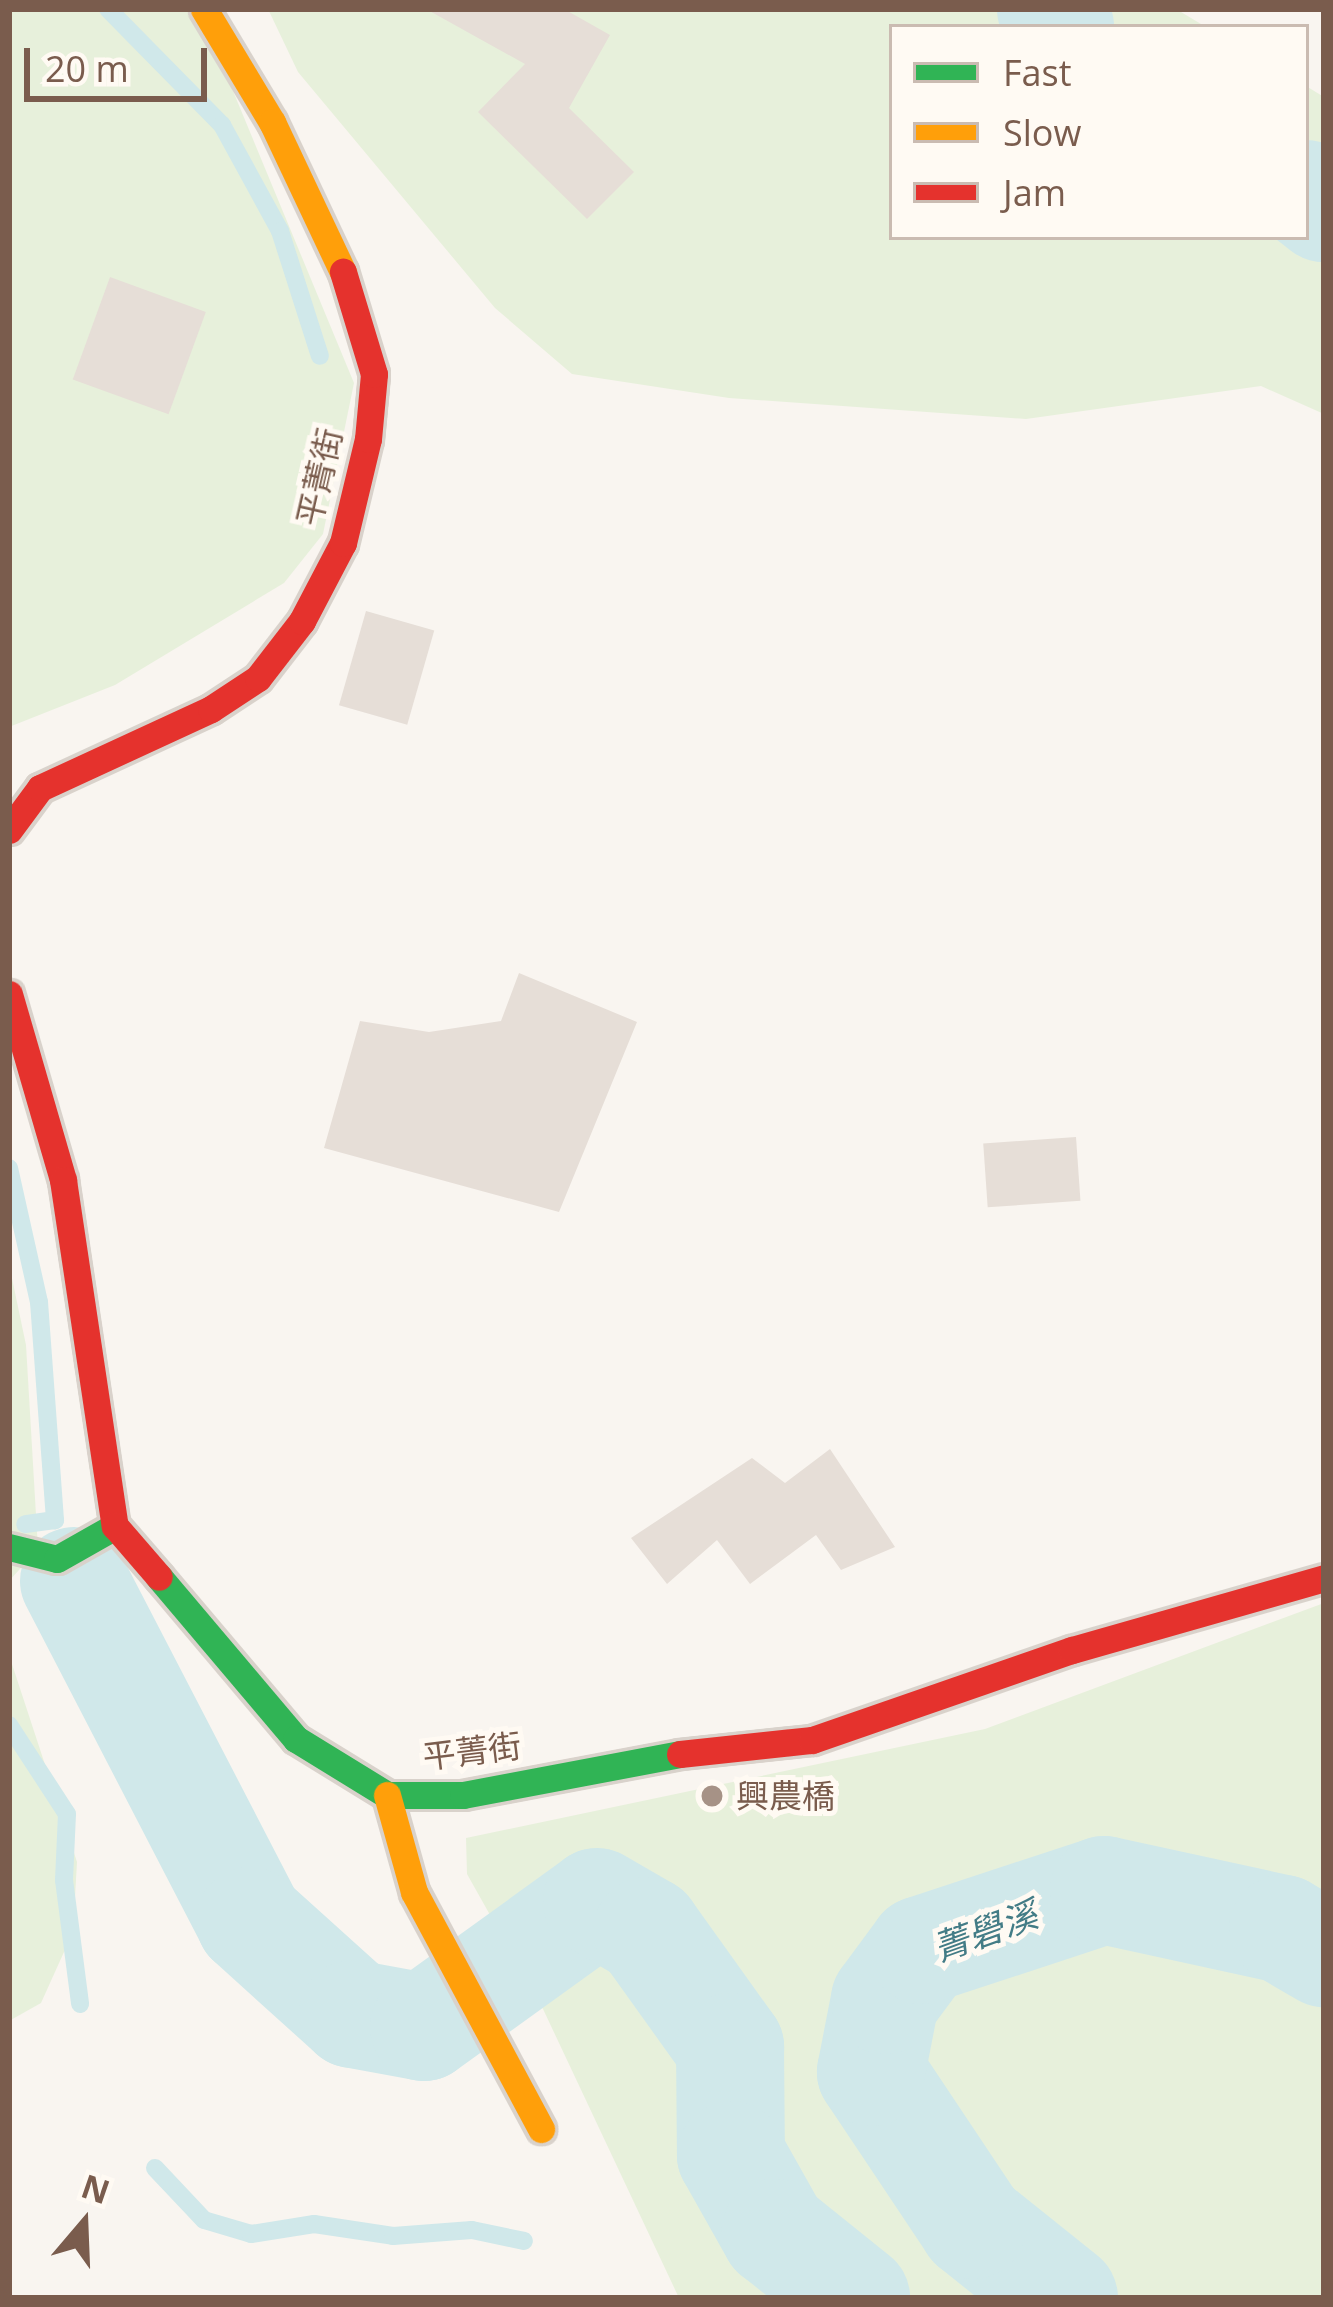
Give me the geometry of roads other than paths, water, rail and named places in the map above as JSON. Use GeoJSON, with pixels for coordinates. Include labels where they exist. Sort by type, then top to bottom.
{"type":"FeatureCollection","features":[{"type":"Feature","properties":{"kind":"street","name":"平菁街"},"geometry":{"type":"LineString","coordinates":[[9,830],[40,788],[211,709],[258,677],[302,621],[333,562],[358,481],[374,374],[351,290],[272,122],[204,9]]}},
{"type":"Feature","properties":{"kind":"street"},"geometry":{"type":"LineString","coordinates":[[9,994],[63,1180],[116,1526],[57,1559],[9,1546]]}},
{"type":"Feature","properties":{"kind":"street","name":"平菁街"},"geometry":{"type":"LineString","coordinates":[[116,1526],[296,1739],[387,1795],[463,1795],[639,1758],[812,1740],[1072,1650],[1324,1578]]}},
{"type":"Feature","properties":{"kind":"street"},"geometry":{"type":"LineString","coordinates":[[387,1795],[414,1892],[541,2129]]}},
{"type":"Feature","properties":{"kind":"waterway"},"geometry":{"type":"LineString","coordinates":[[108,9],[222,125],[280,231],[320,356]]}},
{"type":"Feature","properties":{"kind":"waterway","name":"菁礐溪"},"geometry":{"type":"LineString","coordinates":[[1051,9],[1058,24]]}},
{"type":"Feature","properties":{"kind":"waterway","name":"菁礐溪"},"geometry":{"type":"LineString","coordinates":[[1309,196],[1324,208]]}},
{"type":"Feature","properties":{"kind":"waterway"},"geometry":{"type":"LineString","coordinates":[[9,1168],[39,1302],[55,1520],[25,1524]]}},
{"type":"Feature","properties":{"kind":"waterway"},"geometry":{"type":"LineString","coordinates":[[74,1581],[250,1921],[353,2014],[424,2027],[597,1902],[647,1931],[730,2047],[731,2155],[775,2233],[856,2298]]}},
{"type":"Feature","properties":{"kind":"waterway"},"geometry":{"type":"LineString","coordinates":[[9,1725],[67,1814],[64,1880],[80,2004]]}},
{"type":"Feature","properties":{"kind":"waterway","name":"菁礐溪"},"geometry":{"type":"LineString","coordinates":[[1064,2298],[973,2225],[871,2072],[885,2000],[922,1950],[1104,1890],[1283,1929],[1324,1953]]}},
{"type":"Feature","properties":{"kind":"waterway"},"geometry":{"type":"LineString","coordinates":[[155,2168],[204,2220],[251,2234],[314,2224],[393,2236],[472,2230],[524,2241]]}},
{"type":"Feature","properties":{"kind":"place","name":"興農橋"},"geometry":{"type":"Point","coordinates":[712,1796]}}]}
